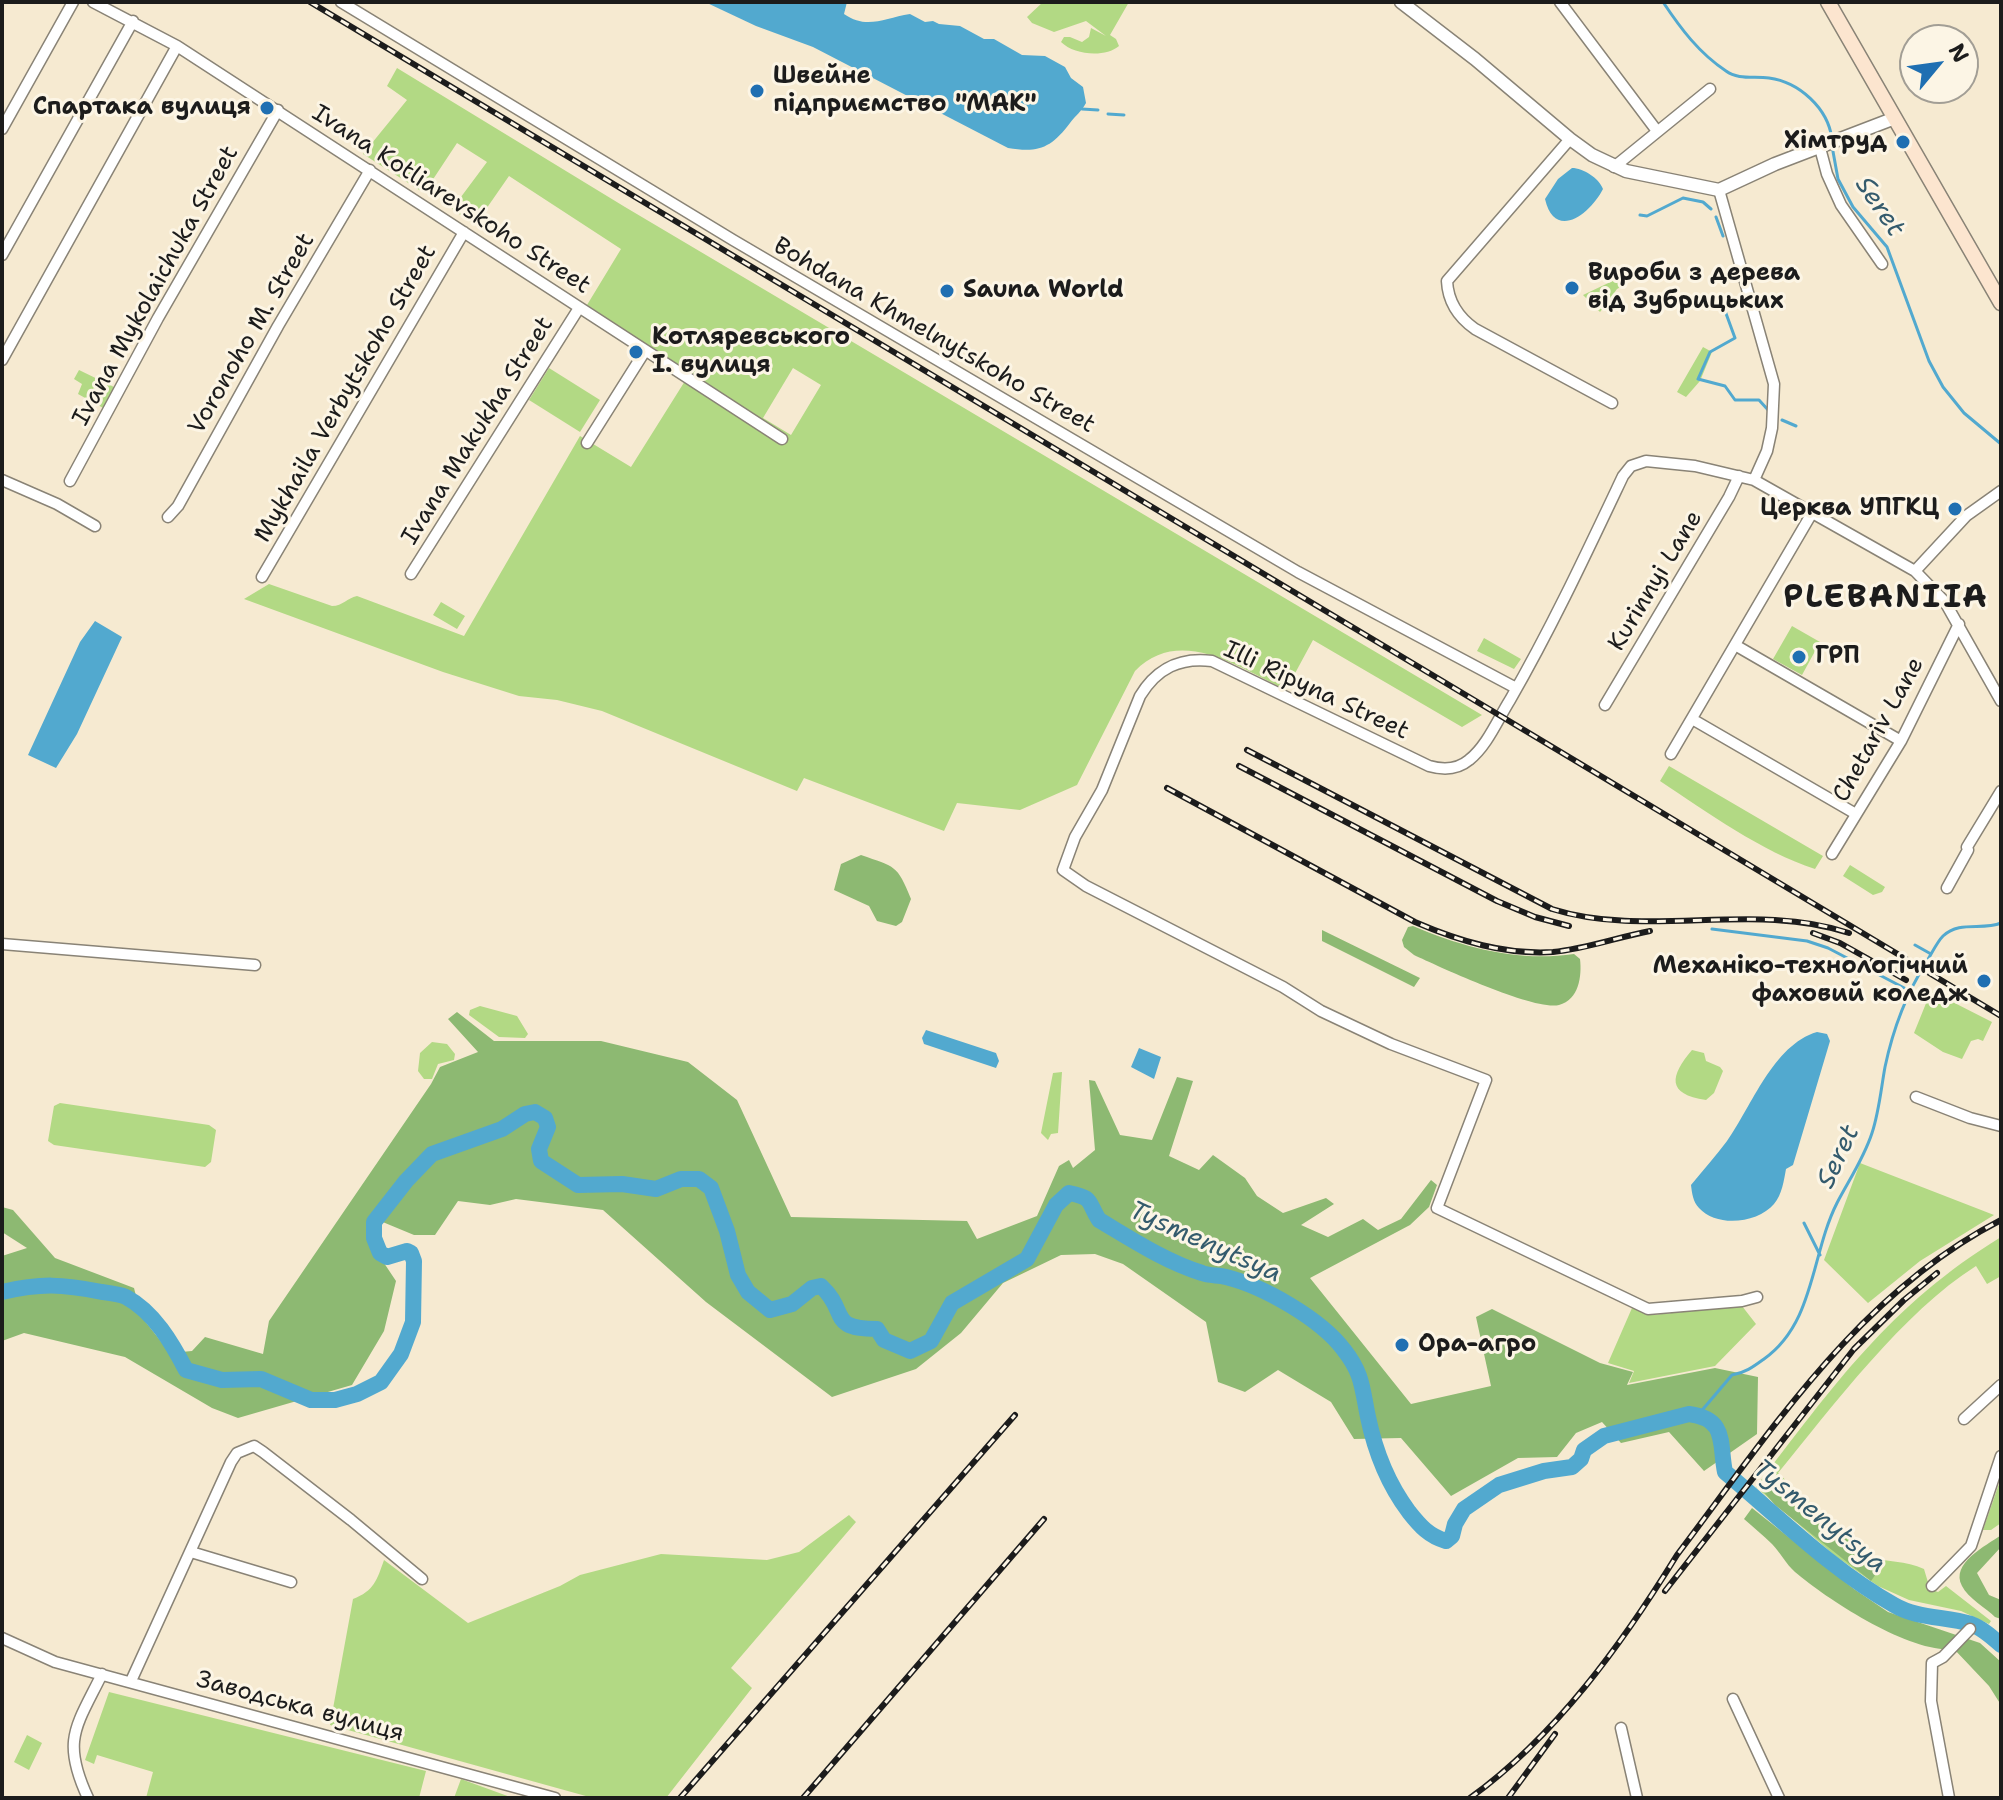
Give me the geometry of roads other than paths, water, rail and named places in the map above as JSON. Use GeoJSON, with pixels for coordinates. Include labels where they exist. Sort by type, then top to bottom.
{"type":"FeatureCollection","features":[{"type":"Feature","properties":{"kind":"main road"},"geometry":{"type":"LineString","coordinates":[[1828,2],[2001,303]]}},
{"type":"Feature","properties":{"kind":"street"},"geometry":{"type":"LineString","coordinates":[[2,129],[73,2]]}},
{"type":"Feature","properties":{"kind":"street","name":"Ivana Kotliarevskoho Street"},"geometry":{"type":"LineString","coordinates":[[93,2],[177,46],[278,110],[782,439]]}},
{"type":"Feature","properties":{"kind":"street","name":"Bohdana Khmelnytskoho Street"},"geometry":{"type":"LineString","coordinates":[[341,2],[733,240],[1284,564],[1516,688]]}},
{"type":"Feature","properties":{"kind":"street"},"geometry":{"type":"LineString","coordinates":[[1401,2],[1570,139],[1614,167],[1719,190],[1895,118]]}},
{"type":"Feature","properties":{"kind":"street"},"geometry":{"type":"LineString","coordinates":[[1560,2],[1657,131]]}},
{"type":"Feature","properties":{"kind":"street"},"geometry":{"type":"LineString","coordinates":[[2,255],[133,21]]}},
{"type":"Feature","properties":{"kind":"street"},"geometry":{"type":"LineString","coordinates":[[2,360],[177,46]]}},
{"type":"Feature","properties":{"kind":"street"},"geometry":{"type":"LineString","coordinates":[[1614,167],[1710,89]]}},
{"type":"Feature","properties":{"kind":"street","name":"Ivana Mykolaichuka Street"},"geometry":{"type":"LineString","coordinates":[[70,481],[158,318],[278,110]]}},
{"type":"Feature","properties":{"kind":"street"},"geometry":{"type":"LineString","coordinates":[[1570,139],[1447,281],[1448,288],[1456,312],[1467,324],[1612,403]]}},
{"type":"Feature","properties":{"kind":"street"},"geometry":{"type":"LineString","coordinates":[[1824,147],[1827,174],[1841,205],[1882,264]]}},
{"type":"Feature","properties":{"kind":"street","name":"Voronoho M. Street"},"geometry":{"type":"LineString","coordinates":[[168,517],[175,511],[278,326],[370,170]]}},
{"type":"Feature","properties":{"kind":"street"},"geometry":{"type":"LineString","coordinates":[[1719,190],[1769,359],[1776,397],[1767,451],[1754,480]]}},
{"type":"Feature","properties":{"kind":"street","name":"Mykhaila Verbytskoho Street"},"geometry":{"type":"LineString","coordinates":[[262,577],[464,232]]}},
{"type":"Feature","properties":{"kind":"street","name":"Ivana Makukha Street"},"geometry":{"type":"LineString","coordinates":[[411,574],[579,308]]}},
{"type":"Feature","properties":{"kind":"street"},"geometry":{"type":"LineString","coordinates":[[587,443],[645,351]]}},
{"type":"Feature","properties":{"kind":"street","name":"Illi Ripyna Street"},"geometry":{"type":"LineString","coordinates":[[1739,476],[1657,461],[1638,462],[1623,476],[1564,602],[1516,688],[1476,754],[1456,767],[1440,769],[1212,661],[1188,660],[1165,667],[1147,684],[1140,696],[1102,790],[1075,837],[1063,870],[1086,886],[1283,987],[1321,1011],[1391,1044],[1486,1080],[1437,1208],[1648,1309],[1757,1297]]}},
{"type":"Feature","properties":{"kind":"street"},"geometry":{"type":"LineString","coordinates":[[1739,476],[1754,480],[1915,571],[1945,602],[2001,701]]}},
{"type":"Feature","properties":{"kind":"street","name":"Kurinnyi Lane"},"geometry":{"type":"LineString","coordinates":[[1605,705],[1739,476]]}},
{"type":"Feature","properties":{"kind":"street"},"geometry":{"type":"LineString","coordinates":[[2,480],[57,504],[95,526]]}},
{"type":"Feature","properties":{"kind":"street"},"geometry":{"type":"LineString","coordinates":[[1915,571],[1966,516],[2001,491]]}},
{"type":"Feature","properties":{"kind":"street"},"geometry":{"type":"LineString","coordinates":[[1671,754],[1812,513]]}},
{"type":"Feature","properties":{"kind":"street","name":"Chetariv Lane"},"geometry":{"type":"LineString","coordinates":[[1832,854],[1901,741],[1959,624]]}},
{"type":"Feature","properties":{"kind":"street"},"geometry":{"type":"LineString","coordinates":[[1735,645],[1901,741]]}},
{"type":"Feature","properties":{"kind":"street"},"geometry":{"type":"LineString","coordinates":[[1692,719],[1856,814]]}},
{"type":"Feature","properties":{"kind":"street"},"geometry":{"type":"LineString","coordinates":[[1947,888],[1967,847],[2001,791]]}},
{"type":"Feature","properties":{"kind":"street"},"geometry":{"type":"LineString","coordinates":[[2,944],[255,965]]}},
{"type":"Feature","properties":{"kind":"street"},"geometry":{"type":"LineString","coordinates":[[1916,1097],[1970,1118],[2001,1126]]}},
{"type":"Feature","properties":{"kind":"street"},"geometry":{"type":"LineString","coordinates":[[1964,1419],[2001,1385]]}},
{"type":"Feature","properties":{"kind":"street"},"geometry":{"type":"LineString","coordinates":[[131,1681],[231,1462],[237,1453],[254,1446],[422,1579]]}},
{"type":"Feature","properties":{"kind":"street"},"geometry":{"type":"LineString","coordinates":[[1932,1586],[1971,1546],[2001,1456]]}},
{"type":"Feature","properties":{"kind":"street"},"geometry":{"type":"LineString","coordinates":[[191,1552],[291,1582]]}},
{"type":"Feature","properties":{"kind":"street"},"geometry":{"type":"LineString","coordinates":[[1949,1798],[1931,1701],[1932,1663],[1943,1657],[1970,1629]]}},
{"type":"Feature","properties":{"kind":"street","name":"Заводська вулиця"},"geometry":{"type":"LineString","coordinates":[[2,1638],[35,1655],[555,1798]]}},
{"type":"Feature","properties":{"kind":"street"},"geometry":{"type":"LineString","coordinates":[[88,1798],[77,1775],[73,1743],[83,1712],[102,1674]]}},
{"type":"Feature","properties":{"kind":"street"},"geometry":{"type":"LineString","coordinates":[[1733,1699],[1779,1798]]}},
{"type":"Feature","properties":{"kind":"street"},"geometry":{"type":"LineString","coordinates":[[1621,1728],[1637,1798]]}},
{"type":"Feature","properties":{"kind":"water"},"geometry":{"type":"Polygon","coordinates":[[[705,2],[847,2],[844,14],[860,21],[876,22],[910,14],[925,22],[960,26],[984,39],[994,39],[1022,55],[1045,56],[1065,67],[1071,78],[1083,87],[1086,103],[1063,131],[1044,147],[1028,150],[1008,148],[813,47],[756,26],[705,2]]]}},
{"type":"Feature","properties":{"kind":"water"},"geometry":{"type":"Polygon","coordinates":[[[1572,168],[1590,174],[1603,189],[1582,214],[1565,221],[1557,219],[1550,212],[1545,199],[1558,179],[1572,168]]]}},
{"type":"Feature","properties":{"kind":"water"},"geometry":{"type":"Polygon","coordinates":[[[95,621],[122,637],[77,734],[56,768],[28,755],[80,642],[95,621]]]}},
{"type":"Feature","properties":{"kind":"water"},"geometry":{"type":"Polygon","coordinates":[[[926,1030],[996,1053],[999,1061],[996,1068],[924,1044],[922,1038],[926,1030]]]}},
{"type":"Feature","properties":{"kind":"water"},"geometry":{"type":"Polygon","coordinates":[[[1817,1032],[1827,1034],[1830,1041],[1793,1165],[1786,1169],[1777,1200],[1767,1210],[1748,1219],[1726,1221],[1707,1214],[1695,1203],[1691,1185],[1727,1141],[1776,1063],[1802,1039],[1817,1032]]]}},
{"type":"Feature","properties":{"kind":"water"},"geometry":{"type":"Polygon","coordinates":[[[1139,1048],[1161,1057],[1154,1079],[1131,1067],[1139,1048]]]}},
{"type":"Feature","properties":{"kind":"waterway","name":"Seret"},"geometry":{"type":"LineString","coordinates":[[1663,2],[1691,40],[1726,71],[1741,77],[1780,80],[1810,98],[1825,117],[1832,139]]}},
{"type":"Feature","properties":{"kind":"waterway"},"geometry":{"type":"LineString","coordinates":[[1082,109],[1098,110]]}},
{"type":"Feature","properties":{"kind":"waterway"},"geometry":{"type":"LineString","coordinates":[[1108,114],[1124,115]]}},
{"type":"Feature","properties":{"kind":"waterway","name":"Seret"},"geometry":{"type":"LineString","coordinates":[[1832,146],[1838,179],[1853,207],[1887,247],[1929,361],[1943,387],[1964,413],[2001,444]]}},
{"type":"Feature","properties":{"kind":"waterway"},"geometry":{"type":"LineString","coordinates":[[1640,215],[1647,216],[1683,198],[1703,202],[1711,209]]}},
{"type":"Feature","properties":{"kind":"waterway"},"geometry":{"type":"LineString","coordinates":[[1716,217],[1723,236]]}},
{"type":"Feature","properties":{"kind":"waterway"},"geometry":{"type":"LineString","coordinates":[[1724,308],[1735,338],[1710,352],[1698,379],[1725,386],[1735,400],[1759,400],[1769,411]]}},
{"type":"Feature","properties":{"kind":"waterway"},"geometry":{"type":"LineString","coordinates":[[1782,420],[1796,426]]}},
{"type":"Feature","properties":{"kind":"waterway","name":"Seret"},"geometry":{"type":"LineString","coordinates":[[1698,1415],[1732,1375],[1764,1359],[1781,1344],[1793,1327],[1810,1287],[1828,1223],[1872,1133],[1896,1025],[1913,986],[1937,944],[1943,936],[1957,928],[2001,923]]}},
{"type":"Feature","properties":{"kind":"waterway"},"geometry":{"type":"LineString","coordinates":[[1712,929],[1807,941],[1828,948],[1910,991]]}},
{"type":"Feature","properties":{"kind":"waterway"},"geometry":{"type":"LineString","coordinates":[[1915,945],[1931,954]]}},
{"type":"Feature","properties":{"kind":"waterway","name":"Tysmenytsya"},"geometry":{"type":"LineString","coordinates":[[2,1292],[52,1286],[120,1295],[136,1303],[154,1320],[186,1370],[222,1380],[261,1379],[311,1400],[335,1400],[357,1394],[381,1382],[401,1354],[413,1322],[414,1261],[411,1253],[407,1251],[387,1257],[380,1253],[374,1238],[374,1222],[432,1154],[502,1129],[525,1114],[535,1112],[545,1118],[548,1127],[539,1149],[541,1161],[578,1185],[622,1184],[656,1189],[681,1179],[699,1179],[711,1188],[727,1231],[738,1275],[748,1292],[770,1310],[792,1304],[812,1288],[821,1286],[845,1322],[851,1326],[877,1329],[884,1340],[910,1351],[931,1341],[952,1303],[1027,1259],[1056,1205],[1069,1193],[1086,1199],[1099,1220],[1149,1250],[1205,1274],[1241,1281],[1257,1288],[1290,1305],[1334,1338],[1358,1374],[1374,1442],[1389,1479],[1409,1512],[1435,1536],[1446,1541],[1452,1536],[1464,1509],[1499,1485],[1544,1471],[1572,1467],[1581,1459],[1584,1450],[1604,1436],[1689,1414],[1710,1421],[1716,1427],[1725,1472],[1849,1576],[1903,1610],[1971,1624],[2001,1645]]}},
{"type":"Feature","properties":{"kind":"waterway"},"geometry":{"type":"LineString","coordinates":[[1804,1223],[1820,1255]]}},
{"type":"Feature","properties":{"kind":"railway"},"geometry":{"type":"LineString","coordinates":[[310,2],[2001,1016]]}},
{"type":"Feature","properties":{"kind":"railway"},"geometry":{"type":"LineString","coordinates":[[1247,750],[1552,909],[1626,921],[1776,920],[1813,924],[1849,933]]}},
{"type":"Feature","properties":{"kind":"railway"},"geometry":{"type":"LineString","coordinates":[[1239,766],[1497,901],[1535,917],[1569,926]]}},
{"type":"Feature","properties":{"kind":"railway"},"geometry":{"type":"LineString","coordinates":[[1167,788],[1415,922],[1465,941],[1500,949],[1553,952],[1650,931]]}},
{"type":"Feature","properties":{"kind":"railway"},"geometry":{"type":"LineString","coordinates":[[1813,933],[1840,943],[1906,980]]}},
{"type":"Feature","properties":{"kind":"railway"},"geometry":{"type":"LineString","coordinates":[[1470,1798],[1531,1746],[1585,1687],[1634,1622],[1677,1555],[1821,1368],[1861,1325],[1904,1286],[1950,1250],[2001,1220]]}},
{"type":"Feature","properties":{"kind":"railway"},"geometry":{"type":"LineString","coordinates":[[1665,1591],[1854,1349],[1937,1273]]}},
{"type":"Feature","properties":{"kind":"railway"},"geometry":{"type":"LineString","coordinates":[[680,1798],[1015,1415]]}},
{"type":"Feature","properties":{"kind":"railway"},"geometry":{"type":"LineString","coordinates":[[803,1798],[1044,1519]]}},
{"type":"Feature","properties":{"kind":"railway"},"geometry":{"type":"LineString","coordinates":[[1508,1798],[1555,1734]]}},
{"type":"Feature","properties":{"kind":"place","name":"Швейне підприємство \"МАК\""},"geometry":{"type":"Point","coordinates":[757,91]}},
{"type":"Feature","properties":{"kind":"place","name":"Спартака вулиця"},"geometry":{"type":"Point","coordinates":[267,108]}},
{"type":"Feature","properties":{"kind":"place","name":"Хімтруд"},"geometry":{"type":"Point","coordinates":[1903,142]}},
{"type":"Feature","properties":{"kind":"place","name":"Вироби з дерева від Зубрицьких"},"geometry":{"type":"Point","coordinates":[1572,288]}},
{"type":"Feature","properties":{"kind":"place","name":"Sauna World"},"geometry":{"type":"Point","coordinates":[947,291]}},
{"type":"Feature","properties":{"kind":"place","name":"Котляревського І. вулиця"},"geometry":{"type":"Point","coordinates":[636,352]}},
{"type":"Feature","properties":{"kind":"place","name":"Церква УПГКЦ"},"geometry":{"type":"Point","coordinates":[1955,509]}},
{"type":"Feature","properties":{"kind":"place","name":"ГРП"},"geometry":{"type":"Point","coordinates":[1799,657]}},
{"type":"Feature","properties":{"kind":"place","name":"Механіко-технологічний фаховий коледж"},"geometry":{"type":"Point","coordinates":[1984,981]}},
{"type":"Feature","properties":{"kind":"place","name":"Ора-агро"},"geometry":{"type":"Point","coordinates":[1402,1345]}},
{"type":"Feature","properties":{"kind":"district","name":"PLEBANIIA"},"geometry":{"type":"Point","coordinates":[1886,599]}}]}
